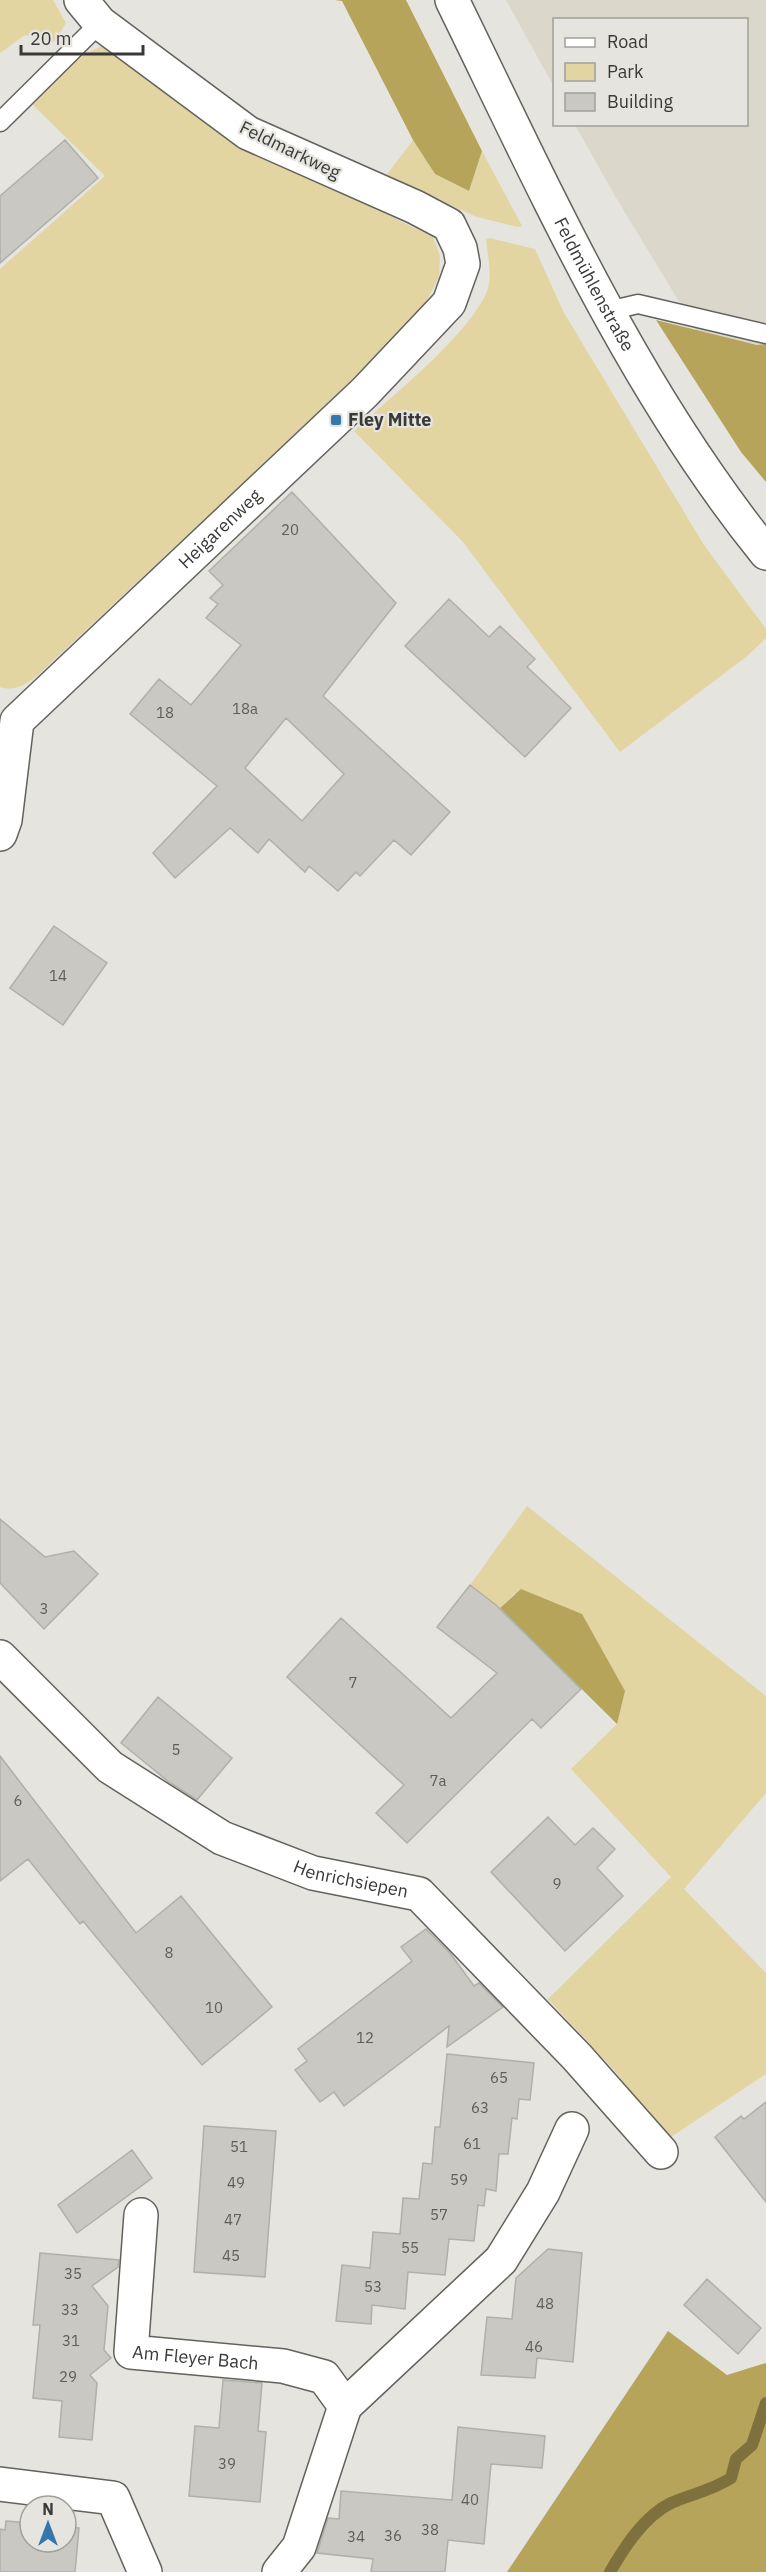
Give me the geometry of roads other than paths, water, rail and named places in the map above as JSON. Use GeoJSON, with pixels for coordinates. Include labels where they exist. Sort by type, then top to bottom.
{"type":"FeatureCollection","features":[{"type":"Feature","properties":{"kind":"street","name":"Feldmühlenstraße"},"geometry":{"type":"LineString","coordinates":[[452,0],[608,311],[666,412],[744,526],[766,553]]}},
{"type":"Feature","properties":{"kind":"street","name":"Feldmarkweg"},"geometry":{"type":"LineString","coordinates":[[90,11],[248,133],[415,207],[448,225],[454,234]]}},
{"type":"Feature","properties":{"kind":"street","name":"Heigarenweg"},"geometry":{"type":"LineString","coordinates":[[0,834],[6,820],[8,717],[366,392],[449,303],[463,264],[454,234]]}},
{"type":"Feature","properties":{"kind":"street","name":"Henrichsiepen"},"geometry":{"type":"LineString","coordinates":[[0,1657],[110,1767],[222,1838],[313,1873],[419,1894],[577,2057],[661,2152]]}},
{"type":"Feature","properties":{"kind":"street"},"geometry":{"type":"LineString","coordinates":[[279,2572],[299,2547],[345,2406],[501,2260],[543,2192],[572,2129]]}},
{"type":"Feature","properties":{"kind":"street","name":"Am Fleyer Bach"},"geometry":{"type":"LineString","coordinates":[[141,2215],[131,2352],[283,2366],[324,2377],[345,2406]]}},
{"type":"Feature","properties":{"kind":"street"},"geometry":{"type":"LineString","coordinates":[[0,2484],[113,2498],[145,2572]]}},
{"type":"Feature","properties":{"kind":"lane"},"geometry":{"type":"LineString","coordinates":[[0,122],[90,11]]}},
{"type":"Feature","properties":{"kind":"lane"},"geometry":{"type":"LineString","coordinates":[[608,311],[638,304],[766,334]]}},
{"type":"Feature","properties":{"kind":"waterway"},"geometry":{"type":"LineString","coordinates":[[610,2572],[636,2533],[661,2509],[731,2478],[736,2459],[752,2445],[766,2403]]}},
{"type":"Feature","properties":{"kind":"place","name":"Fley Mitte"},"geometry":{"type":"Point","coordinates":[336,420]}}]}
